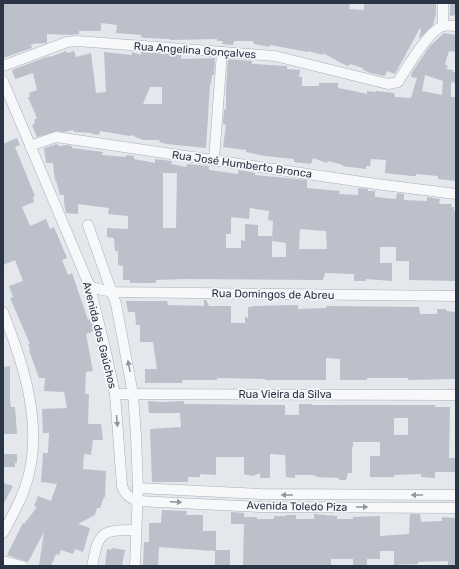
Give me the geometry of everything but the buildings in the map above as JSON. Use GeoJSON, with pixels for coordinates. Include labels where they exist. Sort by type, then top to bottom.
{"type":"FeatureCollection","features":[{"type":"Feature","properties":{"kind":"street"},"geometry":{"type":"LineString","coordinates":[[444,3],[443,26],[456,26]]}},
{"type":"Feature","properties":{"kind":"street","name":"Rua Angelina Gonçalves"},"geometry":{"type":"LineString","coordinates":[[3,66],[77,40],[275,56],[289,58],[323,69],[388,84],[398,82],[416,54],[432,34],[443,26]]}},
{"type":"Feature","properties":{"kind":"street"},"geometry":{"type":"LineString","coordinates":[[214,160],[222,52]]}},
{"type":"Feature","properties":{"kind":"street","name":"Avenida dos Gaúchos"},"geometry":{"type":"LineString","coordinates":[[3,81],[90,287],[105,348],[114,394],[122,486],[124,492],[129,497],[137,501]]}},
{"type":"Feature","properties":{"kind":"street","name":"Rua José Humberto Bronca"},"geometry":{"type":"LineString","coordinates":[[30,146],[56,138],[456,194]]}},
{"type":"Feature","properties":{"kind":"street","name":"Avenida dos Gaúchos"},"geometry":{"type":"LineString","coordinates":[[88,225],[112,292],[119,317],[133,394],[138,488],[135,566]]}},
{"type":"Feature","properties":{"kind":"street","name":"Rua Domingos de Abreu"},"geometry":{"type":"LineString","coordinates":[[90,287],[112,292],[456,296]]}},
{"type":"Feature","properties":{"kind":"street"},"geometry":{"type":"LineString","coordinates":[[3,312],[23,366],[30,409],[33,452],[25,488],[3,533]]}},
{"type":"Feature","properties":{"kind":"street","name":"Rua Vieira da Silva"},"geometry":{"type":"LineString","coordinates":[[114,394],[456,395]]}},
{"type":"Feature","properties":{"kind":"street","name":"Avenida Toledo Piza"},"geometry":{"type":"LineString","coordinates":[[138,488],[261,494],[456,495]]}},
{"type":"Feature","properties":{"kind":"street"},"geometry":{"type":"LineString","coordinates":[[261,494],[262,507]]}},
{"type":"Feature","properties":{"kind":"street"},"geometry":{"type":"LineString","coordinates":[[382,495],[382,508]]}},
{"type":"Feature","properties":{"kind":"street","name":"Avenida Toledo Piza"},"geometry":{"type":"LineString","coordinates":[[137,501],[262,507],[456,508]]}},
{"type":"Feature","properties":{"kind":"street"},"geometry":{"type":"LineString","coordinates":[[92,566],[96,545],[102,535],[109,532],[136,530]]}},
{"type":"Feature","properties":{"kind":"street"},"geometry":{"type":"LineString","coordinates":[[3,561],[22,566]]}}]}
